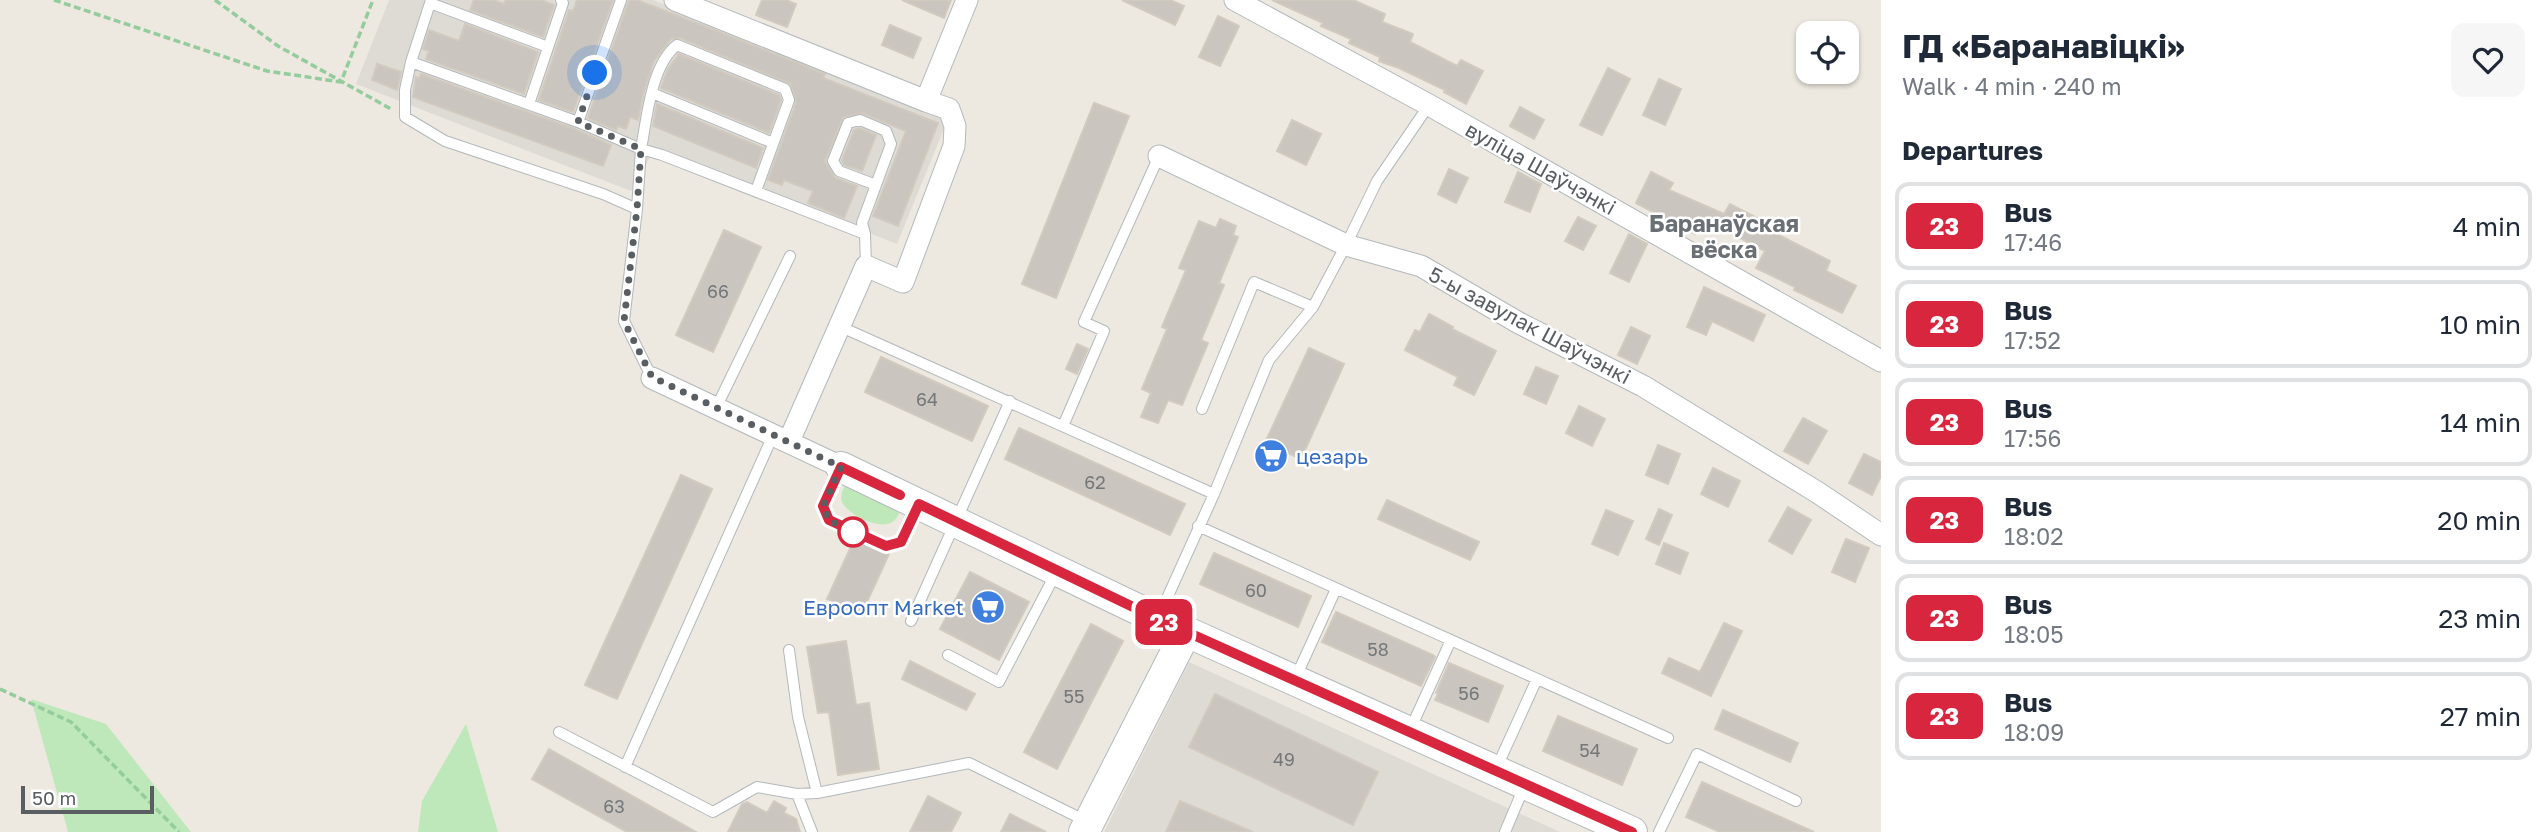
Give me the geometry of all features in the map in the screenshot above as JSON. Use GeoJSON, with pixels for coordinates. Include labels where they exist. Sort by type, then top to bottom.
{"type":"FeatureCollection","features":[{"type":"Feature","properties":{"kind":"street"},"geometry":{"type":"LineString","coordinates":[[675,0],[949,109],[955,126],[954,146],[903,282],[866,266],[839,326],[782,437]]}},
{"type":"Feature","properties":{"kind":"street"},"geometry":{"type":"LineString","coordinates":[[926,100],[967,0]]}},
{"type":"Feature","properties":{"kind":"street","name":"вуліца Шаўчэнкі"},"geometry":{"type":"LineString","coordinates":[[1234,0],[1429,105],[1881,361]]}},
{"type":"Feature","properties":{"kind":"street","name":"5-ы завулак Шаўчэнкі"},"geometry":{"type":"LineString","coordinates":[[1159,156],[1346,245],[1421,266],[1519,323],[1643,386],[1817,492],[1881,535]]}},
{"type":"Feature","properties":{"kind":"street"},"geometry":{"type":"LineString","coordinates":[[652,377],[1158,619],[1632,832]]}},
{"type":"Feature","properties":{"kind":"street"},"geometry":{"type":"LineString","coordinates":[[1087,827],[1186,632]]}},
{"type":"Feature","properties":{"kind":"lane"},"geometry":{"type":"LineString","coordinates":[[529,104],[563,3],[561,0]]}},
{"type":"Feature","properties":{"kind":"lane"},"geometry":{"type":"LineString","coordinates":[[578,122],[621,0]]}},
{"type":"Feature","properties":{"kind":"lane"},"geometry":{"type":"LineString","coordinates":[[548,47],[430,1],[411,62],[405,90],[405,117],[446,141],[603,194],[637,209]]}},
{"type":"Feature","properties":{"kind":"lane"},"geometry":{"type":"LineString","coordinates":[[652,377],[624,321],[641,149],[652,93],[666,54],[677,45],[785,89],[789,100],[755,191]]}},
{"type":"Feature","properties":{"kind":"lane"},"geometry":{"type":"LineString","coordinates":[[411,62],[578,122],[641,149],[866,234]]}},
{"type":"Feature","properties":{"kind":"lane"},"geometry":{"type":"LineString","coordinates":[[652,93],[773,143]]}},
{"type":"Feature","properties":{"kind":"lane"},"geometry":{"type":"LineString","coordinates":[[1158,619],[1214,494],[1269,360],[1313,307],[1377,181],[1429,105]]}},
{"type":"Feature","properties":{"kind":"lane"},"geometry":{"type":"LineString","coordinates":[[866,266],[866,234],[862,223],[876,185],[891,144],[886,131],[860,120],[848,123],[833,161],[839,171],[876,185]]}},
{"type":"Feature","properties":{"kind":"lane"},"geometry":{"type":"LineString","coordinates":[[1063,426],[1104,331],[1084,322],[1159,156]]}},
{"type":"Feature","properties":{"kind":"lane"},"geometry":{"type":"LineString","coordinates":[[716,408],[790,256]]}},
{"type":"Feature","properties":{"kind":"lane"},"geometry":{"type":"LineString","coordinates":[[1202,409],[1254,282],[1313,307]]}},
{"type":"Feature","properties":{"kind":"lane"},"geometry":{"type":"LineString","coordinates":[[839,326],[1214,494]]}},
{"type":"Feature","properties":{"kind":"lane"},"geometry":{"type":"LineString","coordinates":[[911,621],[1010,401]]}},
{"type":"Feature","properties":{"kind":"lane"},"geometry":{"type":"LineString","coordinates":[[625,767],[782,437]]}},
{"type":"Feature","properties":{"kind":"lane"},"geometry":{"type":"LineString","coordinates":[[841,467],[823,506],[829,520],[886,546],[901,542],[919,504]]}},
{"type":"Feature","properties":{"kind":"lane"},"geometry":{"type":"LineString","coordinates":[[1198,526],[1668,738]]}},
{"type":"Feature","properties":{"kind":"lane"},"geometry":{"type":"LineString","coordinates":[[948,655],[999,682],[1057,570]]}},
{"type":"Feature","properties":{"kind":"lane"},"geometry":{"type":"LineString","coordinates":[[1294,681],[1336,589]]}},
{"type":"Feature","properties":{"kind":"lane"},"geometry":{"type":"LineString","coordinates":[[1409,733],[1451,640]]}},
{"type":"Feature","properties":{"kind":"lane"},"geometry":{"type":"LineString","coordinates":[[789,650],[798,717],[817,793]]}},
{"type":"Feature","properties":{"kind":"lane"},"geometry":{"type":"LineString","coordinates":[[1495,771],[1536,679]]}},
{"type":"Feature","properties":{"kind":"lane"},"geometry":{"type":"LineString","coordinates":[[559,732],[713,812],[757,787],[797,794],[817,793],[969,762],[1087,827]]}},
{"type":"Feature","properties":{"kind":"lane"},"geometry":{"type":"LineString","coordinates":[[1659,832],[1696,754],[1796,801]]}},
{"type":"Feature","properties":{"kind":"lane"},"geometry":{"type":"LineString","coordinates":[[1505,832],[1525,784]]}},
{"type":"Feature","properties":{"kind":"lane"},"geometry":{"type":"LineString","coordinates":[[797,794],[812,832]]}},
{"type":"Feature","properties":{"kind":"path"},"geometry":{"type":"LineString","coordinates":[[54,0],[267,71],[341,82]]}},
{"type":"Feature","properties":{"kind":"path"},"geometry":{"type":"LineString","coordinates":[[215,0],[278,46],[405,117]]}},
{"type":"Feature","properties":{"kind":"path"},"geometry":{"type":"LineString","coordinates":[[341,82],[373,0]]}},
{"type":"Feature","properties":{"kind":"path"},"geometry":{"type":"LineString","coordinates":[[0,689],[71,722],[179,832]]}},
{"type":"Feature","properties":{"kind":"shaded area"},"geometry":{"type":"Polygon","coordinates":[[[389,0],[653,0],[948,119],[897,244],[655,148],[631,191],[356,84],[389,0]]]}},
{"type":"Feature","properties":{"kind":"shaded area"},"geometry":{"type":"Polygon","coordinates":[[[1189,662],[1560,832],[1104,832],[1189,662]]]}},
{"type":"Feature","properties":{"kind":"green space"},"geometry":{"type":"Polygon","coordinates":[[[845,486],[900,508],[897,518],[890,523],[881,524],[861,519],[842,502],[845,486]]]}},
{"type":"Feature","properties":{"kind":"green space"},"geometry":{"type":"Polygon","coordinates":[[[31,699],[106,724],[191,832],[68,832],[31,699]]]}},
{"type":"Feature","properties":{"kind":"green space"},"geometry":{"type":"Polygon","coordinates":[[[466,724],[498,832],[418,832],[422,801],[466,724]]]}},
{"type":"Feature","properties":{"kind":"building"},"geometry":{"type":"Polygon","coordinates":[[[474,0],[493,0],[504,4],[506,0],[541,0],[554,5],[543,37],[470,10],[474,0]]]}},
{"type":"Feature","properties":{"kind":"building"},"geometry":{"type":"Polygon","coordinates":[[[577,0],[613,0],[573,112],[539,100],[569,10],[573,11],[577,0]]]}},
{"type":"Feature","properties":{"kind":"building"},"geometry":{"type":"Polygon","coordinates":[[[629,0],[637,0],[712,29],[825,74],[823,78],[938,123],[898,226],[873,216],[906,131],[862,113],[843,117],[825,161],[835,178],[857,186],[844,218],[808,203],[813,191],[784,180],[782,185],[768,180],[796,103],[791,84],[680,38],[671,39],[654,61],[638,120],[630,117],[626,129],[618,126],[616,130],[588,118],[629,0]]]}},
{"type":"Feature","properties":{"kind":"building"},"geometry":{"type":"Polygon","coordinates":[[[762,0],[786,0],[796,4],[787,27],[756,15],[762,0]]]}},
{"type":"Feature","properties":{"kind":"building"},"geometry":{"type":"Polygon","coordinates":[[[902,0],[951,0],[944,18],[902,0]]]}},
{"type":"Feature","properties":{"kind":"building"},"geometry":{"type":"Polygon","coordinates":[[[1122,0],[1170,0],[1184,6],[1175,25],[1122,0]]]}},
{"type":"Feature","properties":{"kind":"building"},"geometry":{"type":"Polygon","coordinates":[[[1272,0],[1353,0],[1385,14],[1382,22],[1413,34],[1410,42],[1457,66],[1461,60],[1483,71],[1466,104],[1444,92],[1445,90],[1379,61],[1380,57],[1349,43],[1351,39],[1321,26],[1323,23],[1272,0]]]}},
{"type":"Feature","properties":{"kind":"building"},"geometry":{"type":"Polygon","coordinates":[[[1218,16],[1239,26],[1220,66],[1199,57],[1218,16]]]}},
{"type":"Feature","properties":{"kind":"building"},"geometry":{"type":"Polygon","coordinates":[[[465,24],[538,52],[524,94],[426,59],[429,51],[423,49],[429,30],[459,41],[465,24]]]}},
{"type":"Feature","properties":{"kind":"building"},"geometry":{"type":"Polygon","coordinates":[[[890,25],[921,38],[913,58],[882,45],[890,25]]]}},
{"type":"Feature","properties":{"kind":"building"},"geometry":{"type":"Polygon","coordinates":[[[679,54],[779,95],[781,100],[769,133],[661,88],[668,69],[679,54]]]}},
{"type":"Feature","properties":{"kind":"building"},"geometry":{"type":"Polygon","coordinates":[[[377,64],[401,72],[397,90],[372,80],[377,64]]]}},
{"type":"Feature","properties":{"kind":"building"},"geometry":{"type":"Polygon","coordinates":[[[1608,68],[1630,79],[1602,135],[1580,125],[1608,68]]]}},
{"type":"Feature","properties":{"kind":"building"},"geometry":{"type":"Polygon","coordinates":[[[421,74],[575,129],[611,145],[603,166],[413,97],[416,77],[419,79],[421,74]]]}},
{"type":"Feature","properties":{"kind":"building"},"geometry":{"type":"Polygon","coordinates":[[[1659,79],[1681,89],[1665,125],[1643,115],[1659,79]]]}},
{"type":"Feature","properties":{"kind":"building"},"geometry":{"type":"Polygon","coordinates":[[[1094,103],[1129,116],[1056,298],[1022,284],[1094,103]]]}},
{"type":"Feature","properties":{"kind":"building"},"geometry":{"type":"Polygon","coordinates":[[[657,104],[763,148],[756,168],[653,126],[657,104]]]}},
{"type":"Feature","properties":{"kind":"building"},"geometry":{"type":"Polygon","coordinates":[[[1520,107],[1544,120],[1534,139],[1510,126],[1520,107]]]}},
{"type":"Feature","properties":{"kind":"building"},"geometry":{"type":"Polygon","coordinates":[[[1292,120],[1321,134],[1306,165],[1277,151],[1292,120]]]}},
{"type":"Feature","properties":{"kind":"building"},"geometry":{"type":"Polygon","coordinates":[[[859,128],[876,135],[862,171],[844,165],[842,160],[854,130],[859,128]]]}},
{"type":"Feature","properties":{"kind":"building"},"geometry":{"type":"Polygon","coordinates":[[[1449,169],[1468,178],[1456,203],[1438,194],[1449,169]]]}},
{"type":"Feature","properties":{"kind":"building"},"geometry":{"type":"Polygon","coordinates":[[[1518,172],[1541,184],[1530,212],[1505,202],[1518,172]]]}},
{"type":"Feature","properties":{"kind":"building"},"geometry":{"type":"Polygon","coordinates":[[[1651,172],[1673,183],[1669,190],[1724,214],[1730,204],[1757,218],[1755,223],[1830,261],[1826,271],[1856,286],[1842,313],[1756,268],[1765,251],[1702,218],[1695,234],[1636,203],[1651,172]]]}},
{"type":"Feature","properties":{"kind":"building"},"geometry":{"type":"Polygon","coordinates":[[[1578,217],[1596,226],[1583,250],[1565,241],[1578,217]]]}},
{"type":"Feature","properties":{"kind":"building"},"geometry":{"type":"Polygon","coordinates":[[[1220,219],[1236,226],[1233,235],[1238,237],[1219,283],[1224,285],[1201,340],[1208,343],[1182,405],[1168,400],[1158,423],[1141,417],[1151,393],[1142,389],[1167,329],[1162,327],[1186,270],[1179,268],[1199,221],[1216,228],[1220,219]]]}},
{"type":"Feature","properties":{"kind":"building"},"geometry":{"type":"Polygon","coordinates":[[[724,230],[761,247],[713,352],[676,335],[724,230]]]}},
{"type":"Feature","properties":{"kind":"building"},"geometry":{"type":"Polygon","coordinates":[[[1629,234],[1647,244],[1629,282],[1610,273],[1629,234]]]}},
{"type":"Feature","properties":{"kind":"building"},"geometry":{"type":"Polygon","coordinates":[[[1704,287],[1765,315],[1753,341],[1712,321],[1706,335],[1687,327],[1704,287]]]}},
{"type":"Feature","properties":{"kind":"building"},"geometry":{"type":"Polygon","coordinates":[[[1429,314],[1496,351],[1474,395],[1454,385],[1458,377],[1405,350],[1415,330],[1420,332],[1429,314]]]}},
{"type":"Feature","properties":{"kind":"building"},"geometry":{"type":"Polygon","coordinates":[[[1631,327],[1650,336],[1637,364],[1618,355],[1631,327]]]}},
{"type":"Feature","properties":{"kind":"building"},"geometry":{"type":"Polygon","coordinates":[[[1077,344],[1088,349],[1077,374],[1066,369],[1077,344]]]}},
{"type":"Feature","properties":{"kind":"building"},"geometry":{"type":"Polygon","coordinates":[[[1309,348],[1344,364],[1301,459],[1265,443],[1309,348]]]}},
{"type":"Feature","properties":{"kind":"building"},"geometry":{"type":"Polygon","coordinates":[[[881,357],[988,406],[972,441],[865,392],[881,357]]]}},
{"type":"Feature","properties":{"kind":"building"},"geometry":{"type":"Polygon","coordinates":[[[1536,367],[1558,376],[1546,404],[1524,394],[1536,367]]]}},
{"type":"Feature","properties":{"kind":"building"},"geometry":{"type":"Polygon","coordinates":[[[1579,406],[1605,419],[1592,446],[1566,433],[1579,406]]]}},
{"type":"Feature","properties":{"kind":"building"},"geometry":{"type":"Polygon","coordinates":[[[1803,418],[1827,431],[1808,464],[1784,451],[1803,418]]]}},
{"type":"Feature","properties":{"kind":"building"},"geometry":{"type":"Polygon","coordinates":[[[1019,428],[1185,504],[1170,535],[1005,459],[1019,428]]]}},
{"type":"Feature","properties":{"kind":"building"},"geometry":{"type":"Polygon","coordinates":[[[1658,445],[1680,454],[1668,484],[1646,475],[1658,445]]]}},
{"type":"Feature","properties":{"kind":"building"},"geometry":{"type":"Polygon","coordinates":[[[1864,454],[1881,462],[1881,476],[1872,495],[1849,483],[1864,454]]]}},
{"type":"Feature","properties":{"kind":"building"},"geometry":{"type":"Polygon","coordinates":[[[1713,468],[1740,481],[1728,507],[1701,494],[1713,468]]]}},
{"type":"Feature","properties":{"kind":"building"},"geometry":{"type":"Polygon","coordinates":[[[681,475],[712,489],[617,699],[585,685],[681,475]]]}},
{"type":"Feature","properties":{"kind":"building"},"geometry":{"type":"Polygon","coordinates":[[[1387,500],[1479,542],[1470,560],[1378,519],[1387,500]]]}},
{"type":"Feature","properties":{"kind":"building"},"geometry":{"type":"Polygon","coordinates":[[[1788,507],[1811,520],[1792,554],[1769,541],[1788,507]]]}},
{"type":"Feature","properties":{"kind":"building"},"geometry":{"type":"Polygon","coordinates":[[[1659,509],[1672,515],[1659,545],[1646,539],[1659,509]]]}},
{"type":"Feature","properties":{"kind":"building"},"geometry":{"type":"Polygon","coordinates":[[[1606,510],[1633,521],[1618,555],[1592,544],[1606,510]]]}},
{"type":"Feature","properties":{"kind":"building"},"geometry":{"type":"Polygon","coordinates":[[[1846,539],[1869,548],[1855,582],[1832,572],[1846,539]]]}},
{"type":"Feature","properties":{"kind":"building"},"geometry":{"type":"Polygon","coordinates":[[[854,540],[889,554],[861,615],[827,599],[854,540]]]}},
{"type":"Feature","properties":{"kind":"building"},"geometry":{"type":"Polygon","coordinates":[[[1664,543],[1688,553],[1680,574],[1656,564],[1664,543]]]}},
{"type":"Feature","properties":{"kind":"building"},"geometry":{"type":"Polygon","coordinates":[[[1214,553],[1311,596],[1298,627],[1200,584],[1214,553]]]}},
{"type":"Feature","properties":{"kind":"building"},"geometry":{"type":"Polygon","coordinates":[[[970,572],[1029,602],[999,660],[940,629],[970,572]]]}},
{"type":"Feature","properties":{"kind":"building"},"geometry":{"type":"Polygon","coordinates":[[[1336,612],[1433,655],[1435,657],[1421,686],[1322,642],[1336,612]]]}},
{"type":"Feature","properties":{"kind":"building"},"geometry":{"type":"Polygon","coordinates":[[[1724,623],[1742,631],[1711,696],[1662,673],[1669,658],[1700,672],[1724,623]]]}},
{"type":"Feature","properties":{"kind":"building"},"geometry":{"type":"Polygon","coordinates":[[[1091,624],[1123,641],[1057,769],[1024,752],[1091,624]]]}},
{"type":"Feature","properties":{"kind":"building"},"geometry":{"type":"Polygon","coordinates":[[[846,641],[856,705],[869,703],[879,769],[838,775],[829,712],[818,713],[807,647],[846,641]]]}},
{"type":"Feature","properties":{"kind":"building"},"geometry":{"type":"Polygon","coordinates":[[[910,661],[975,694],[966,710],[902,679],[910,661]]]}},
{"type":"Feature","properties":{"kind":"building"},"geometry":{"type":"Polygon","coordinates":[[[1449,663],[1503,686],[1488,722],[1435,700],[1449,663]]]}},
{"type":"Feature","properties":{"kind":"building"},"geometry":{"type":"Polygon","coordinates":[[[1215,694],[1378,772],[1353,825],[1189,747],[1215,694]]]}},
{"type":"Feature","properties":{"kind":"building"},"geometry":{"type":"Polygon","coordinates":[[[1723,710],[1798,743],[1790,762],[1715,729],[1723,710]]]}},
{"type":"Feature","properties":{"kind":"building"},"geometry":{"type":"Polygon","coordinates":[[[1558,716],[1637,749],[1622,785],[1543,751],[1558,716]]]}},
{"type":"Feature","properties":{"kind":"building"},"geometry":{"type":"Polygon","coordinates":[[[549,749],[696,832],[627,832],[532,779],[549,749]]]}},
{"type":"Feature","properties":{"kind":"building"},"geometry":{"type":"Polygon","coordinates":[[[1702,782],[1814,832],[1720,832],[1686,817],[1702,782]]]}},
{"type":"Feature","properties":{"kind":"building"},"geometry":{"type":"Polygon","coordinates":[[[928,796],[961,813],[951,832],[910,832],[928,796]]]}},
{"type":"Feature","properties":{"kind":"building"},"geometry":{"type":"Polygon","coordinates":[[[774,801],[786,808],[784,813],[796,819],[800,832],[728,832],[742,804],[747,802],[767,813],[774,801]]]}},
{"type":"Feature","properties":{"kind":"building"},"geometry":{"type":"Polygon","coordinates":[[[1180,801],[1253,832],[1166,832],[1180,801]]]}},
{"type":"Feature","properties":{"kind":"building"},"geometry":{"type":"Polygon","coordinates":[[[1010,814],[1046,832],[1001,832],[1010,814]]]}},
{"type":"Feature","properties":{"kind":"bus line","name":"23"},"geometry":{"type":"LineString","coordinates":[[900,495],[841,467],[823,506],[829,520],[886,546],[901,542],[919,504],[1158,619],[1632,832]]}},
{"type":"Feature","properties":{"kind":"place","name":"цезарь"},"geometry":{"type":"Point","coordinates":[1271,456]}},
{"type":"Feature","properties":{"kind":"place","name":"Евроопт Market"},"geometry":{"type":"Point","coordinates":[988,607]}},
{"type":"Feature","properties":{"kind":"district","name":"Баранаўская вёска"},"geometry":{"type":"Point","coordinates":[1724,236]}},
{"type":"Feature","properties":{"kind":"route"},"geometry":{"type":"LineString","coordinates":[[595,73],[578,122],[641,149],[624,321],[652,377],[841,467],[823,506],[829,520],[853,532]]}}]}
